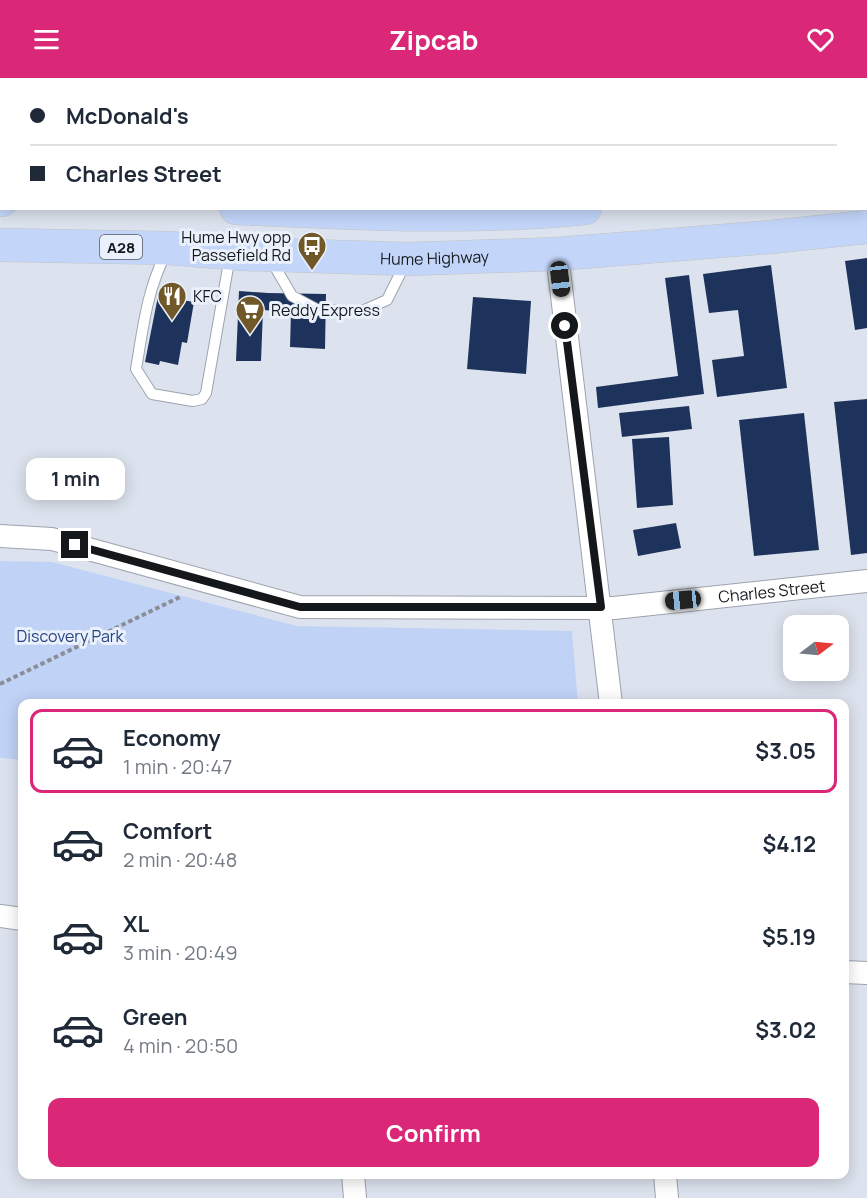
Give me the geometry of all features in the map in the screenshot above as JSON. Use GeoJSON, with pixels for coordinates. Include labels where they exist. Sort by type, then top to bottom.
{"type":"FeatureCollection","features":[{"type":"Feature","properties":{"kind":"highway"},"geometry":{"type":"LineString","coordinates":[[280,210],[433,215],[547,210]]}},
{"type":"Feature","properties":{"kind":"highway","name":"Hume Highway"},"geometry":{"type":"LineString","coordinates":[[0,245],[168,248],[231,253],[408,259],[557,254],[867,227]]}},
{"type":"Feature","properties":{"kind":"street"},"geometry":{"type":"LineString","coordinates":[[557,254],[610,699]]}},
{"type":"Feature","properties":{"kind":"street","name":"Charles Street"},"geometry":{"type":"LineString","coordinates":[[0,536],[52,539],[300,607],[614,608],[867,581]]}},
{"type":"Feature","properties":{"kind":"street"},"geometry":{"type":"LineString","coordinates":[[0,916],[18,918]]}},
{"type":"Feature","properties":{"kind":"street"},"geometry":{"type":"LineString","coordinates":[[849,972],[867,973]]}},
{"type":"Feature","properties":{"kind":"street"},"geometry":{"type":"LineString","coordinates":[[353,1179],[355,1198]]}},
{"type":"Feature","properties":{"kind":"street"},"geometry":{"type":"LineString","coordinates":[[666,1179],[668,1198]]}},
{"type":"Feature","properties":{"kind":"lane"},"geometry":{"type":"LineString","coordinates":[[168,248],[156,272],[151,289],[136,369],[152,394],[194,401],[202,399],[206,393],[231,253]]}},
{"type":"Feature","properties":{"kind":"lane"},"geometry":{"type":"LineString","coordinates":[[268,254],[292,296],[318,310],[362,311],[387,300],[408,259]]}},
{"type":"Feature","properties":{"kind":"path"},"geometry":{"type":"LineString","coordinates":[[0,684],[185,594]]}},
{"type":"Feature","properties":{"kind":"green space","name":"Discovery Park"},"geometry":{"type":"Polygon","coordinates":[[[0,561],[52,562],[297,626],[572,631],[578,699],[18,699],[18,760],[0,758],[0,561]]]}},
{"type":"Feature","properties":{"kind":"building"},"geometry":{"type":"Polygon","coordinates":[[[867,258],[867,328],[855,330],[845,261],[867,258]]]}},
{"type":"Feature","properties":{"kind":"building"},"geometry":{"type":"Polygon","coordinates":[[[771,265],[787,388],[717,397],[712,360],[744,356],[738,310],[709,313],[703,274],[771,265]]]}},
{"type":"Feature","properties":{"kind":"building"},"geometry":{"type":"Polygon","coordinates":[[[689,275],[704,394],[598,408],[596,387],[678,376],[665,278],[689,275]]]}},
{"type":"Feature","properties":{"kind":"building"},"geometry":{"type":"Polygon","coordinates":[[[239,291],[326,294],[325,349],[290,347],[291,312],[263,310],[261,361],[236,361],[239,291]]]}},
{"type":"Feature","properties":{"kind":"building","name":"KFC"},"geometry":{"type":"Polygon","coordinates":[[[158,296],[194,302],[187,343],[182,342],[178,365],[160,361],[159,365],[145,362],[158,296]]]}},
{"type":"Feature","properties":{"kind":"building"},"geometry":{"type":"Polygon","coordinates":[[[473,297],[531,301],[526,374],[467,369],[473,297]]]}},
{"type":"Feature","properties":{"kind":"building"},"geometry":{"type":"Polygon","coordinates":[[[867,399],[867,553],[851,555],[834,402],[867,399]]]}},
{"type":"Feature","properties":{"kind":"building"},"geometry":{"type":"Polygon","coordinates":[[[689,406],[692,429],[622,437],[619,413],[689,406]]]}},
{"type":"Feature","properties":{"kind":"building"},"geometry":{"type":"Polygon","coordinates":[[[804,413],[819,550],[754,556],[739,420],[804,413]]]}},
{"type":"Feature","properties":{"kind":"building"},"geometry":{"type":"Polygon","coordinates":[[[669,437],[673,505],[637,508],[632,439],[669,437]]]}},
{"type":"Feature","properties":{"kind":"building"},"geometry":{"type":"Polygon","coordinates":[[[676,523],[681,548],[638,556],[633,530],[676,523]]]}},
{"type":"Feature","properties":{"kind":"place","name":"Hume Hwy opp Passefield Rd"},"geometry":{"type":"Point","coordinates":[312,272]}},
{"type":"Feature","properties":{"kind":"place","name":"KFC"},"geometry":{"type":"Point","coordinates":[172,322]}},
{"type":"Feature","properties":{"kind":"place","name":"Reddy Express"},"geometry":{"type":"Point","coordinates":[250,336]}},
{"type":"Feature","properties":{"kind":"route"},"geometry":{"type":"LineString","coordinates":[[75,545],[300,607],[601,607],[565,326]]}}]}
